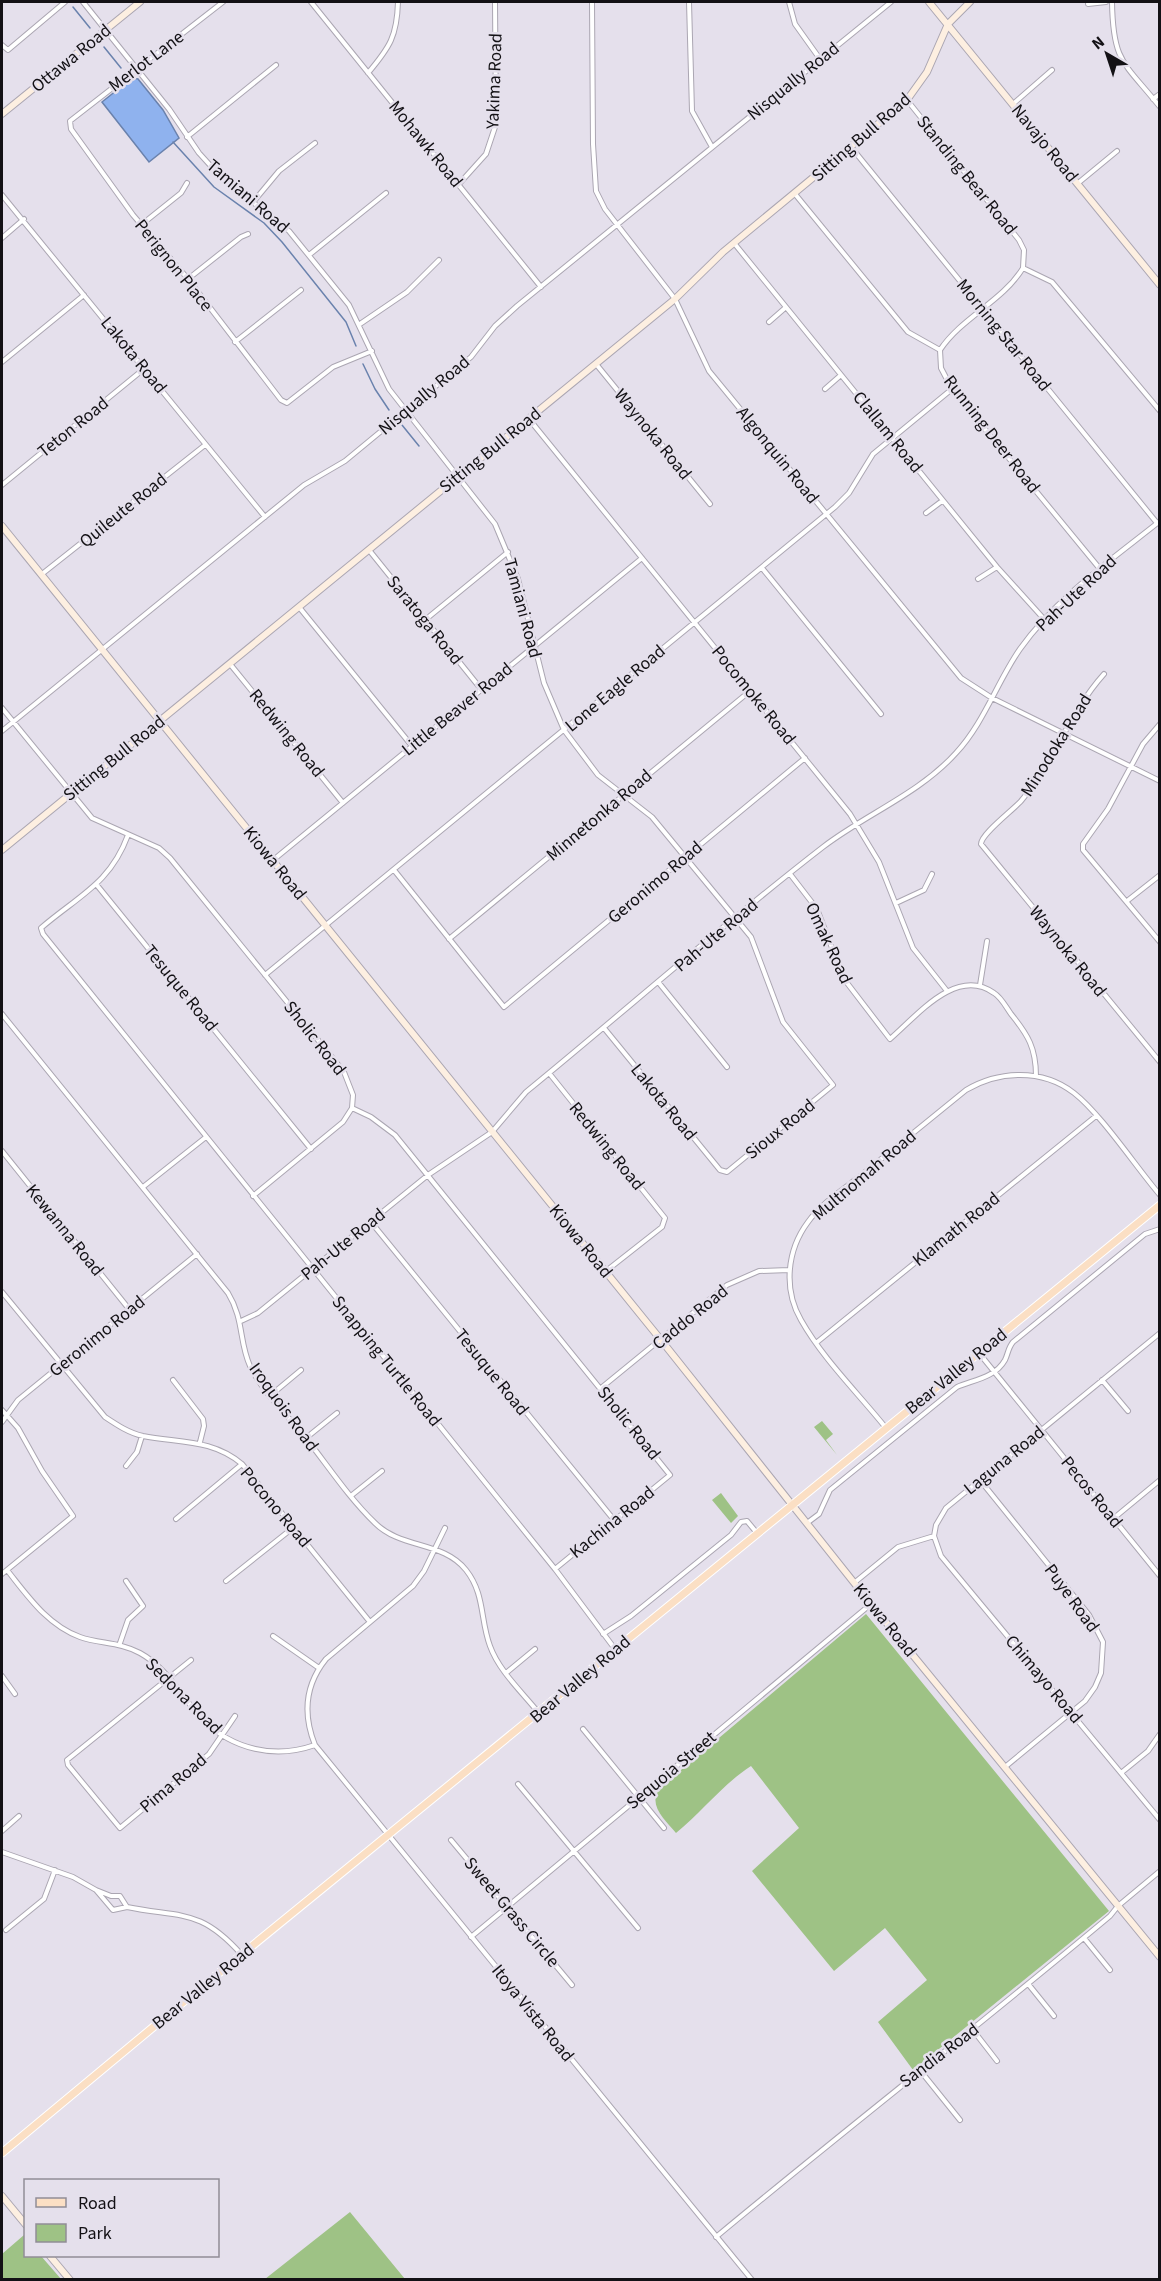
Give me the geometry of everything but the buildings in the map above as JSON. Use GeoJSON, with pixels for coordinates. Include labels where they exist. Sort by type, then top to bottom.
{"type":"FeatureCollection","features":[{"type":"Feature","properties":{"kind":"main road","name":"Bear Valley Road"},"geometry":{"type":"LineString","coordinates":[[2,2153],[241,1954],[1160,1205]]}},
{"type":"Feature","properties":{"kind":"street"},"geometry":{"type":"LineString","coordinates":[[2,45],[8,50],[65,2]]}},
{"type":"Feature","properties":{"kind":"street","name":"Tamiani Road"},"geometry":{"type":"LineString","coordinates":[[83,2],[219,175],[289,231],[349,305],[389,389],[495,524],[508,551],[521,589],[533,647],[549,700],[564,730],[594,770],[652,817],[751,937],[783,1022],[833,1085]]}},
{"type":"Feature","properties":{"kind":"street","name":"Ottawa Road"},"geometry":{"type":"LineString","coordinates":[[2,114],[140,2]]}},
{"type":"Feature","properties":{"kind":"street","name":"Merlot Lane"},"geometry":{"type":"LineString","coordinates":[[70,121],[136,67],[178,38],[223,2]]}},
{"type":"Feature","properties":{"kind":"street","name":"Mohawk Road"},"geometry":{"type":"LineString","coordinates":[[310,2],[541,287]]}},
{"type":"Feature","properties":{"kind":"street"},"geometry":{"type":"LineString","coordinates":[[368,74],[393,40],[398,27],[398,2]]}},
{"type":"Feature","properties":{"kind":"street","name":"Yakima Road"},"geometry":{"type":"LineString","coordinates":[[459,184],[486,154],[496,124],[495,2]]}},
{"type":"Feature","properties":{"kind":"street","name":"Algonquin Road"},"geometry":{"type":"LineString","coordinates":[[592,2],[596,191],[616,226],[675,299],[709,371],[961,678],[992,698],[1132,765],[1160,781]]}},
{"type":"Feature","properties":{"kind":"street"},"geometry":{"type":"LineString","coordinates":[[689,2],[692,111],[712,147]]}},
{"type":"Feature","properties":{"kind":"street"},"geometry":{"type":"LineString","coordinates":[[789,2],[795,24],[820,58]]}},
{"type":"Feature","properties":{"kind":"street","name":"Nisqually Road"},"geometry":{"type":"LineString","coordinates":[[2,731],[304,485],[345,461],[406,411],[471,357],[495,326],[541,287],[891,2]]}},
{"type":"Feature","properties":{"kind":"street","name":"Navajo Road"},"geometry":{"type":"LineString","coordinates":[[929,2],[1160,285]]}},
{"type":"Feature","properties":{"kind":"street"},"geometry":{"type":"LineString","coordinates":[[948,24],[970,2]]}},
{"type":"Feature","properties":{"kind":"street"},"geometry":{"type":"LineString","coordinates":[[1088,4],[1106,2]]}},
{"type":"Feature","properties":{"kind":"street"},"geometry":{"type":"LineString","coordinates":[[1112,2],[1113,42],[1118,54],[1160,107]]}},
{"type":"Feature","properties":{"kind":"street","name":"Sitting Bull Road"},"geometry":{"type":"LineString","coordinates":[[2,850],[675,299],[734,243],[907,100],[931,65],[948,24]]}},
{"type":"Feature","properties":{"kind":"street"},"geometry":{"type":"LineString","coordinates":[[187,137],[276,65]]}},
{"type":"Feature","properties":{"kind":"street"},"geometry":{"type":"LineString","coordinates":[[1013,104],[1052,70]]}},
{"type":"Feature","properties":{"kind":"street"},"geometry":{"type":"LineString","coordinates":[[1153,99],[1160,94]]}},
{"type":"Feature","properties":{"kind":"street","name":"Standing Bear Road"},"geometry":{"type":"LineString","coordinates":[[907,100],[1019,240],[1024,250],[1023,268]]}},
{"type":"Feature","properties":{"kind":"street","name":"Perignon Place"},"geometry":{"type":"LineString","coordinates":[[70,121],[71,129],[141,225],[188,279],[281,400],[287,403],[333,368],[372,351]]}},
{"type":"Feature","properties":{"kind":"street"},"geometry":{"type":"LineString","coordinates":[[254,201],[279,171],[315,143]]}},
{"type":"Feature","properties":{"kind":"street","name":"Morning Star Road"},"geometry":{"type":"LineString","coordinates":[[851,147],[1158,522]]}},
{"type":"Feature","properties":{"kind":"street"},"geometry":{"type":"LineString","coordinates":[[1077,184],[1118,151]]}},
{"type":"Feature","properties":{"kind":"street"},"geometry":{"type":"LineString","coordinates":[[141,225],[181,193],[187,183]]}},
{"type":"Feature","properties":{"kind":"street"},"geometry":{"type":"LineString","coordinates":[[309,255],[386,193]]}},
{"type":"Feature","properties":{"kind":"street","name":"Running Deer Road"},"geometry":{"type":"LineString","coordinates":[[795,194],[908,332],[940,350],[941,368],[952,389],[1100,569]]}},
{"type":"Feature","properties":{"kind":"street","name":"Lakota Road"},"geometry":{"type":"LineString","coordinates":[[2,195],[24,219],[265,517]]}},
{"type":"Feature","properties":{"kind":"street"},"geometry":{"type":"LineString","coordinates":[[2,238],[24,219]]}},
{"type":"Feature","properties":{"kind":"street"},"geometry":{"type":"LineString","coordinates":[[188,279],[241,237],[248,234]]}},
{"type":"Feature","properties":{"kind":"street","name":"Clallam Road"},"geometry":{"type":"LineString","coordinates":[[734,243],[942,501],[1044,619]]}},
{"type":"Feature","properties":{"kind":"street"},"geometry":{"type":"LineString","coordinates":[[360,324],[407,292],[439,260]]}},
{"type":"Feature","properties":{"kind":"street"},"geometry":{"type":"LineString","coordinates":[[940,350],[950,336],[1010,286],[1023,268],[1052,282],[1160,411]]}},
{"type":"Feature","properties":{"kind":"street"},"geometry":{"type":"LineString","coordinates":[[235,342],[301,290]]}},
{"type":"Feature","properties":{"kind":"street"},"geometry":{"type":"LineString","coordinates":[[2,362],[84,295]]}},
{"type":"Feature","properties":{"kind":"street"},"geometry":{"type":"LineString","coordinates":[[769,322],[785,308]]}},
{"type":"Feature","properties":{"kind":"street","name":"Waynoka Road"},"geometry":{"type":"LineString","coordinates":[[596,364],[710,504]]}},
{"type":"Feature","properties":{"kind":"street","name":"Teton Road"},"geometry":{"type":"LineString","coordinates":[[2,485],[145,368]]}},
{"type":"Feature","properties":{"kind":"street"},"geometry":{"type":"LineString","coordinates":[[825,389],[841,375]]}},
{"type":"Feature","properties":{"kind":"street","name":"Lone Eagle Road"},"geometry":{"type":"LineString","coordinates":[[265,975],[826,514],[849,493],[873,454],[952,389]]}},
{"type":"Feature","properties":{"kind":"street","name":"Pocomoke Road"},"geometry":{"type":"LineString","coordinates":[[529,419],[806,758],[855,824],[879,862],[913,948],[947,991]]}},
{"type":"Feature","properties":{"kind":"street","name":"Quileute Road"},"geometry":{"type":"LineString","coordinates":[[42,574],[205,445]]}},
{"type":"Feature","properties":{"kind":"street"},"geometry":{"type":"LineString","coordinates":[[926,513],[942,501]]}},
{"type":"Feature","properties":{"kind":"street","name":"Pah-Ute Road"},"geometry":{"type":"LineString","coordinates":[[241,1321],[258,1313],[428,1175],[492,1131],[512,1111],[526,1092],[790,874],[855,824],[930,778],[957,753],[1016,655],[1044,619],[1158,522]]}},
{"type":"Feature","properties":{"kind":"street","name":"Kiowa Road"},"geometry":{"type":"LineString","coordinates":[[2,526],[661,1340],[854,1583],[1160,1957]]}},
{"type":"Feature","properties":{"kind":"street","name":"Saratoga Road"},"geometry":{"type":"LineString","coordinates":[[369,550],[482,689]]}},
{"type":"Feature","properties":{"kind":"street"},"geometry":{"type":"LineString","coordinates":[[425,620],[508,551]]}},
{"type":"Feature","properties":{"kind":"street","name":"Little Beaver Road"},"geometry":{"type":"LineString","coordinates":[[272,861],[642,558]]}},
{"type":"Feature","properties":{"kind":"street"},"geometry":{"type":"LineString","coordinates":[[978,579],[997,567]]}},
{"type":"Feature","properties":{"kind":"street"},"geometry":{"type":"LineString","coordinates":[[762,568],[881,714]]}},
{"type":"Feature","properties":{"kind":"street"},"geometry":{"type":"LineString","coordinates":[[299,607],[412,746]]}},
{"type":"Feature","properties":{"kind":"street","name":"Redwing Road"},"geometry":{"type":"LineString","coordinates":[[230,663],[343,803]]}},
{"type":"Feature","properties":{"kind":"street","name":"Minodoka Road"},"geometry":{"type":"LineString","coordinates":[[981,840],[1031,789],[1086,694],[1104,674]]}},
{"type":"Feature","properties":{"kind":"street","name":"Minnetonka Road"},"geometry":{"type":"LineString","coordinates":[[449,939],[750,691]]}},
{"type":"Feature","properties":{"kind":"street","name":"Sholic Road"},"geometry":{"type":"LineString","coordinates":[[2,708],[70,794],[92,818],[159,848],[170,858],[344,1072],[353,1095],[352,1108],[371,1117],[395,1135],[670,1475]]}},
{"type":"Feature","properties":{"kind":"street"},"geometry":{"type":"LineString","coordinates":[[1160,724],[1143,744],[1108,809],[1083,844],[1083,850],[1160,942]]}},
{"type":"Feature","properties":{"kind":"street","name":"Geronimo Road"},"geometry":{"type":"LineString","coordinates":[[449,939],[504,1006],[806,758]]}},
{"type":"Feature","properties":{"kind":"street"},"geometry":{"type":"LineString","coordinates":[[96,884],[110,872],[120,857],[128,835]]}},
{"type":"Feature","properties":{"kind":"street","name":"Waynoka Road"},"geometry":{"type":"LineString","coordinates":[[981,840],[981,844],[1159,1061]]}},
{"type":"Feature","properties":{"kind":"street"},"geometry":{"type":"LineString","coordinates":[[394,870],[449,939]]}},
{"type":"Feature","properties":{"kind":"street","name":"Omak Road"},"geometry":{"type":"LineString","coordinates":[[790,874],[817,909],[844,979],[890,1039],[947,991]]}},
{"type":"Feature","properties":{"kind":"street"},"geometry":{"type":"LineString","coordinates":[[896,903],[924,890],[932,874]]}},
{"type":"Feature","properties":{"kind":"street"},"geometry":{"type":"LineString","coordinates":[[1127,902],[1160,875]]}},
{"type":"Feature","properties":{"kind":"street","name":"Snapping Turtle Road"},"geometry":{"type":"LineString","coordinates":[[96,884],[41,928],[43,934],[555,1569],[615,1649]]}},
{"type":"Feature","properties":{"kind":"street","name":"Tesuque Road"},"geometry":{"type":"LineString","coordinates":[[96,884],[311,1149]]}},
{"type":"Feature","properties":{"kind":"street"},"geometry":{"type":"LineString","coordinates":[[980,985],[987,941]]}},
{"type":"Feature","properties":{"kind":"street"},"geometry":{"type":"LineString","coordinates":[[659,983],[727,1066]]}},
{"type":"Feature","properties":{"kind":"street"},"geometry":{"type":"LineString","coordinates":[[947,991],[963,984],[980,985],[996,994],[1023,1028],[1036,1054],[1036,1076]]}},
{"type":"Feature","properties":{"kind":"street","name":"Iroquois Road"},"geometry":{"type":"LineString","coordinates":[[2,1014],[228,1293],[241,1321],[250,1366],[352,1495],[385,1532],[398,1540],[435,1550],[453,1558],[473,1579],[483,1605],[484,1628],[490,1648],[506,1673],[538,1713]]}},
{"type":"Feature","properties":{"kind":"street","name":"Lakota Road"},"geometry":{"type":"LineString","coordinates":[[604,1028],[720,1170],[727,1172]]}},
{"type":"Feature","properties":{"kind":"street","name":"Redwing Road"},"geometry":{"type":"LineString","coordinates":[[549,1073],[665,1218],[662,1227],[605,1272]]}},
{"type":"Feature","properties":{"kind":"street","name":"Multnomah Road"},"geometry":{"type":"LineString","coordinates":[[886,1428],[816,1343],[800,1319],[791,1296],[789,1270],[796,1243],[809,1220],[966,1090],[988,1079],[1001,1076],[1036,1076],[1054,1082],[1074,1093],[1096,1116]]}},
{"type":"Feature","properties":{"kind":"street","name":"Sioux Road"},"geometry":{"type":"LineString","coordinates":[[727,1172],[833,1085]]}},
{"type":"Feature","properties":{"kind":"street"},"geometry":{"type":"LineString","coordinates":[[253,1196],[344,1122],[352,1108]]}},
{"type":"Feature","properties":{"kind":"street"},"geometry":{"type":"LineString","coordinates":[[1096,1116],[1160,1195]]}},
{"type":"Feature","properties":{"kind":"street","name":"Klamath Road"},"geometry":{"type":"LineString","coordinates":[[816,1343],[1096,1116]]}},
{"type":"Feature","properties":{"kind":"street"},"geometry":{"type":"LineString","coordinates":[[143,1187],[206,1137]]}},
{"type":"Feature","properties":{"kind":"street","name":"Kewanna Road"},"geometry":{"type":"LineString","coordinates":[[2,1150],[129,1309]]}},
{"type":"Feature","properties":{"kind":"street","name":"Tesuque Road"},"geometry":{"type":"LineString","coordinates":[[371,1222],[614,1520]]}},
{"type":"Feature","properties":{"kind":"street"},"geometry":{"type":"LineString","coordinates":[[807,1523],[819,1514],[830,1491],[956,1388],[980,1381],[994,1371],[1004,1361],[1013,1342],[1145,1234],[1160,1229]]}},
{"type":"Feature","properties":{"kind":"street","name":"Geronimo Road"},"geometry":{"type":"LineString","coordinates":[[2,1422],[18,1400],[197,1254]]}},
{"type":"Feature","properties":{"kind":"street","name":"Caddo Road"},"geometry":{"type":"LineString","coordinates":[[601,1388],[727,1285],[759,1271],[789,1270]]}},
{"type":"Feature","properties":{"kind":"street","name":"Pocono Road"},"geometry":{"type":"LineString","coordinates":[[2,1292],[105,1417],[122,1428],[142,1435],[200,1442],[229,1454],[242,1464],[370,1623]]}},
{"type":"Feature","properties":{"kind":"street","name":"Laguna Road"},"geometry":{"type":"LineString","coordinates":[[934,1536],[936,1525],[946,1508],[1160,1333]]}},
{"type":"Feature","properties":{"kind":"street","name":"Pecos Road"},"geometry":{"type":"LineString","coordinates":[[978,1353],[1160,1576]]}},
{"type":"Feature","properties":{"kind":"street"},"geometry":{"type":"LineString","coordinates":[[271,1395],[301,1370]]}},
{"type":"Feature","properties":{"kind":"street"},"geometry":{"type":"LineString","coordinates":[[173,1380],[203,1419],[204,1426],[200,1442]]}},
{"type":"Feature","properties":{"kind":"street"},"geometry":{"type":"LineString","coordinates":[[1102,1380],[1128,1411]]}},
{"type":"Feature","properties":{"kind":"street"},"geometry":{"type":"LineString","coordinates":[[2,1410],[18,1428],[73,1516],[2,1574]]}},
{"type":"Feature","properties":{"kind":"street"},"geometry":{"type":"LineString","coordinates":[[306,1438],[337,1413]]}},
{"type":"Feature","properties":{"kind":"street"},"geometry":{"type":"LineString","coordinates":[[126,1466],[137,1452],[142,1435]]}},
{"type":"Feature","properties":{"kind":"street"},"geometry":{"type":"LineString","coordinates":[[176,1519],[242,1464]]}},
{"type":"Feature","properties":{"kind":"street"},"geometry":{"type":"LineString","coordinates":[[352,1495],[382,1471]]}},
{"type":"Feature","properties":{"kind":"street","name":"Kachina Road"},"geometry":{"type":"LineString","coordinates":[[555,1569],[670,1475]]}},
{"type":"Feature","properties":{"kind":"street","name":"Puye Road"},"geometry":{"type":"LineString","coordinates":[[980,1480],[1098,1628],[1103,1649],[1101,1673],[1095,1688],[1072,1712],[1005,1767]]}},
{"type":"Feature","properties":{"kind":"street"},"geometry":{"type":"LineString","coordinates":[[1114,1518],[1160,1480]]}},
{"type":"Feature","properties":{"kind":"street"},"geometry":{"type":"LineString","coordinates":[[603,1634],[631,1616],[722,1542],[741,1522],[747,1521],[757,1533]]}},
{"type":"Feature","properties":{"kind":"street"},"geometry":{"type":"LineString","coordinates":[[226,1581],[294,1527]]}},
{"type":"Feature","properties":{"kind":"street"},"geometry":{"type":"LineString","coordinates":[[315,1745],[309,1729],[307,1705],[312,1681],[319,1668],[413,1586],[435,1550],[445,1528]]}},
{"type":"Feature","properties":{"kind":"street"},"geometry":{"type":"LineString","coordinates":[[854,1583],[898,1547],[934,1536]]}},
{"type":"Feature","properties":{"kind":"street","name":"Chimayo Road"},"geometry":{"type":"LineString","coordinates":[[934,1536],[941,1556],[1160,1820]]}},
{"type":"Feature","properties":{"kind":"street","name":"Sedona Road"},"geometry":{"type":"LineString","coordinates":[[7,1570],[33,1602],[60,1628],[82,1637],[120,1643],[142,1654],[170,1677],[202,1719],[222,1736],[256,1750],[283,1752],[315,1745]]}},
{"type":"Feature","properties":{"kind":"street"},"geometry":{"type":"LineString","coordinates":[[120,1643],[128,1620],[144,1606],[126,1581]]}},
{"type":"Feature","properties":{"kind":"street","name":"Sequoia Street"},"geometry":{"type":"LineString","coordinates":[[471,1937],[871,1604]]}},
{"type":"Feature","properties":{"kind":"street"},"geometry":{"type":"LineString","coordinates":[[273,1636],[319,1668]]}},
{"type":"Feature","properties":{"kind":"street"},"geometry":{"type":"LineString","coordinates":[[506,1673],[535,1650]]}},
{"type":"Feature","properties":{"kind":"street"},"geometry":{"type":"LineString","coordinates":[[170,1677],[191,1660]]}},
{"type":"Feature","properties":{"kind":"street"},"geometry":{"type":"LineString","coordinates":[[2,1676],[15,1694]]}},
{"type":"Feature","properties":{"kind":"street","name":"Pima Road"},"geometry":{"type":"LineString","coordinates":[[170,1677],[68,1760],[68,1765],[120,1828],[209,1754],[235,1716]]}},
{"type":"Feature","properties":{"kind":"street"},"geometry":{"type":"LineString","coordinates":[[583,1729],[664,1828]]}},
{"type":"Feature","properties":{"kind":"street"},"geometry":{"type":"LineString","coordinates":[[1121,1773],[1148,1751],[1160,1734]]}},
{"type":"Feature","properties":{"kind":"street","name":"Itoya Vista Road"},"geometry":{"type":"LineString","coordinates":[[315,1745],[752,2280]]}},
{"type":"Feature","properties":{"kind":"street"},"geometry":{"type":"LineString","coordinates":[[518,1784],[638,1928]]}},
{"type":"Feature","properties":{"kind":"street"},"geometry":{"type":"LineString","coordinates":[[2,1831],[19,1816]]}},
{"type":"Feature","properties":{"kind":"street","name":"Sweet Grass Circle"},"geometry":{"type":"LineString","coordinates":[[451,1840],[572,1985]]}},
{"type":"Feature","properties":{"kind":"street"},"geometry":{"type":"LineString","coordinates":[[2,1852],[55,1870],[111,1896],[120,1896],[127,1907]]}},
{"type":"Feature","properties":{"kind":"street"},"geometry":{"type":"LineString","coordinates":[[6,1930],[44,1899],[55,1870]]}},
{"type":"Feature","properties":{"kind":"street","name":"Sandia Road"},"geometry":{"type":"LineString","coordinates":[[716,2237],[919,2069],[973,2030],[1029,1984],[1160,1871]]}},
{"type":"Feature","properties":{"kind":"street"},"geometry":{"type":"LineString","coordinates":[[96,1890],[113,1910],[127,1907],[190,1916],[213,1928],[241,1954]]}},
{"type":"Feature","properties":{"kind":"street"},"geometry":{"type":"LineString","coordinates":[[108,1902],[111,1896]]}},
{"type":"Feature","properties":{"kind":"street"},"geometry":{"type":"LineString","coordinates":[[1084,1938],[1110,1970]]}},
{"type":"Feature","properties":{"kind":"street"},"geometry":{"type":"LineString","coordinates":[[1029,1984],[1054,2016]]}},
{"type":"Feature","properties":{"kind":"street"},"geometry":{"type":"LineString","coordinates":[[973,2030],[997,2061]]}},
{"type":"Feature","properties":{"kind":"street"},"geometry":{"type":"LineString","coordinates":[[919,2069],[960,2120]]}},
{"type":"Feature","properties":{"kind":"street"},"geometry":{"type":"LineString","coordinates":[[2,2196],[24,2223]]}},
{"type":"Feature","properties":{"kind":"street"},"geometry":{"type":"LineString","coordinates":[[51,2257],[70,2280]]}},
{"type":"Feature","properties":{"kind":"green space"},"geometry":{"type":"Polygon","coordinates":[[[822,1421],[833,1434],[826,1440],[837,1455],[814,1427],[822,1421]]]}},
{"type":"Feature","properties":{"kind":"green space"},"geometry":{"type":"Polygon","coordinates":[[[721,1493],[738,1516],[731,1523],[712,1500],[721,1493]]]}},
{"type":"Feature","properties":{"kind":"green space"},"geometry":{"type":"Polygon","coordinates":[[[866,1614],[1109,1911],[913,2070],[878,2022],[927,1980],[885,1928],[834,1971],[752,1871],[799,1828],[751,1766],[731,1781],[676,1833],[662,1817],[655,1799],[662,1786],[866,1614]]]}},
{"type":"Feature","properties":{"kind":"green space"},"geometry":{"type":"Polygon","coordinates":[[[350,2212],[405,2279],[265,2279],[350,2212]]]}},
{"type":"Feature","properties":{"kind":"green space"},"geometry":{"type":"Polygon","coordinates":[[[24,2235],[24,2257],[42,2257],[61,2279],[2,2279],[2,2254],[24,2235]]]}},
{"type":"Feature","properties":{"kind":"water"},"geometry":{"type":"Polygon","coordinates":[[[132,78],[138,79],[163,110],[179,138],[149,162],[102,102],[132,78]]]}},
{"type":"Feature","properties":{"kind":"waterway"},"geometry":{"type":"LineString","coordinates":[[73,7],[90,28]]}},
{"type":"Feature","properties":{"kind":"waterway"},"geometry":{"type":"LineString","coordinates":[[104,47],[121,68]]}},
{"type":"Feature","properties":{"kind":"waterway"},"geometry":{"type":"LineString","coordinates":[[173,142],[214,187],[264,223],[282,242],[346,322],[356,346]]}},
{"type":"Feature","properties":{"kind":"waterway"},"geometry":{"type":"LineString","coordinates":[[363,364],[375,389],[389,410]]}},
{"type":"Feature","properties":{"kind":"waterway"},"geometry":{"type":"LineString","coordinates":[[402,425],[419,446]]}}]}
